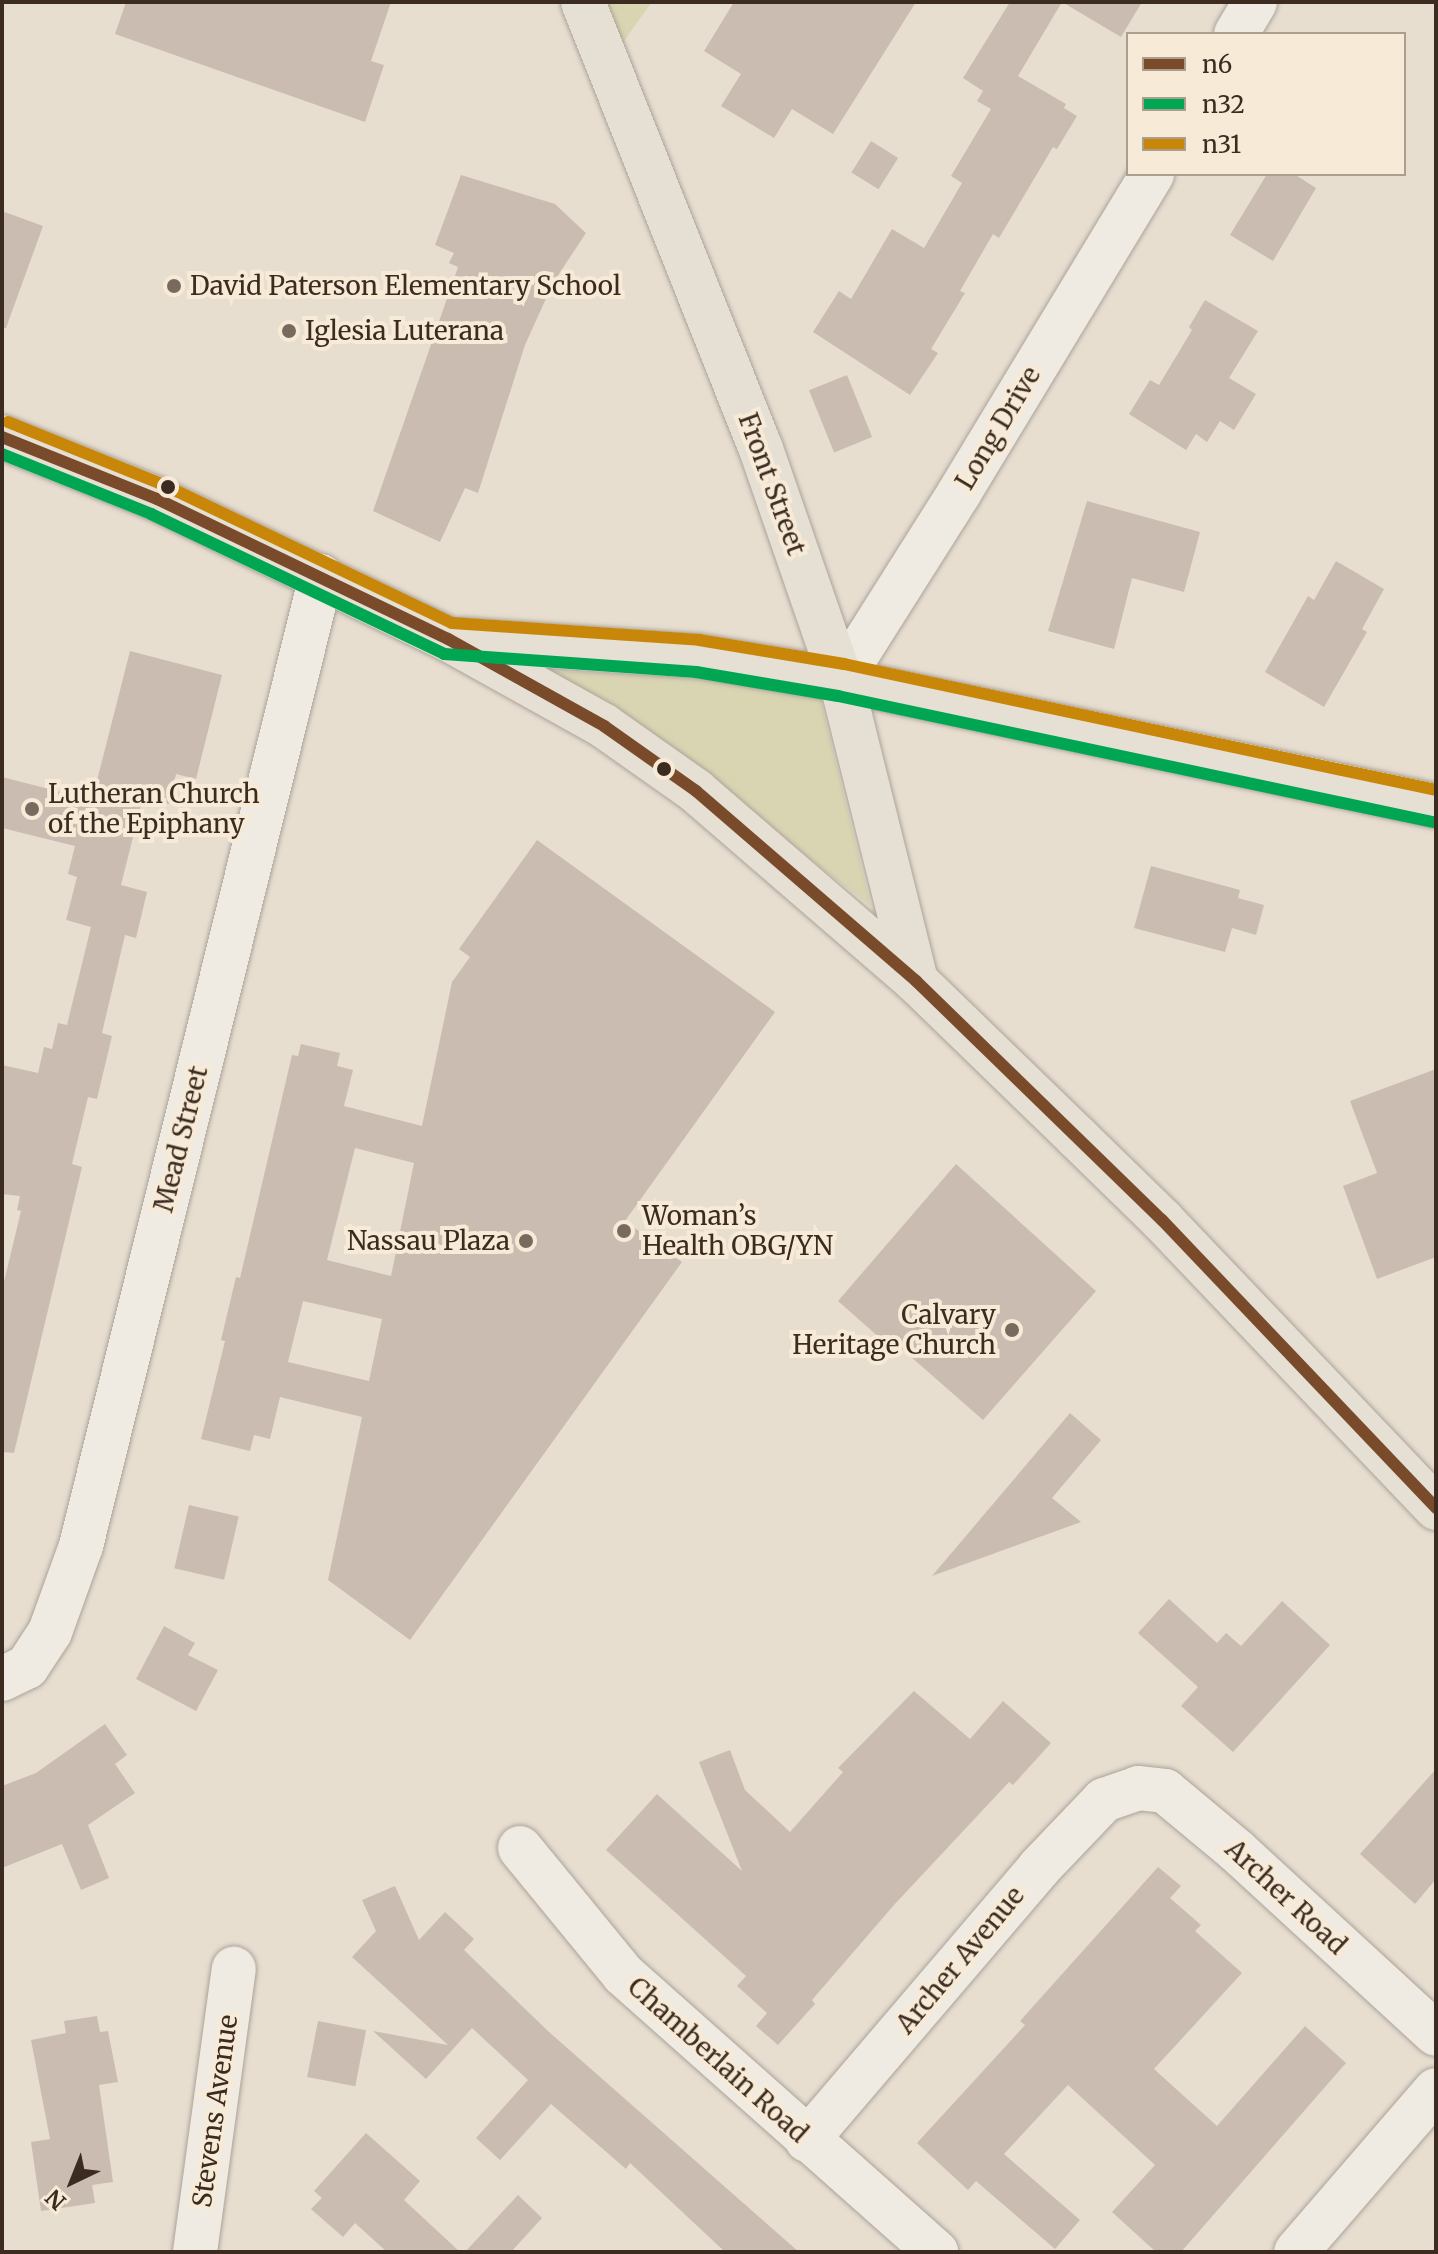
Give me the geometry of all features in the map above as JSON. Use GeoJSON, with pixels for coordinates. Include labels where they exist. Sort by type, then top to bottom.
{"type":"FeatureCollection","features":[{"type":"Feature","properties":{"kind":"main road","name":"Front Street"},"geometry":{"type":"LineString","coordinates":[[583,2],[761,449],[841,680],[916,981]]}},
{"type":"Feature","properties":{"kind":"main road"},"geometry":{"type":"LineString","coordinates":[[2,437],[157,499],[448,639],[604,726],[696,791],[916,981],[1162,1220],[1436,1508]]}},
{"type":"Feature","properties":{"kind":"main road"},"geometry":{"type":"LineString","coordinates":[[448,639],[698,656],[841,680],[1436,806]]}},
{"type":"Feature","properties":{"kind":"street"},"geometry":{"type":"LineString","coordinates":[[1237,32],[1255,2]]}},
{"type":"Feature","properties":{"kind":"street","name":"Long Drive"},"geometry":{"type":"LineString","coordinates":[[841,680],[967,480],[1151,176]]}},
{"type":"Feature","properties":{"kind":"street","name":"Mead Street"},"geometry":{"type":"LineString","coordinates":[[2,1679],[27,1667],[50,1632],[81,1546],[321,576]]}},
{"type":"Feature","properties":{"kind":"street","name":"Archer Road"},"geometry":{"type":"LineString","coordinates":[[1123,1793],[1138,1788],[1165,1791],[1237,1851],[1436,2034]]}},
{"type":"Feature","properties":{"kind":"street","name":"Archer Avenue"},"geometry":{"type":"LineString","coordinates":[[807,2140],[1039,1868],[1104,1800],[1123,1793]]}},
{"type":"Feature","properties":{"kind":"street","name":"Chamberlain Road"},"geometry":{"type":"LineString","coordinates":[[520,1848],[623,1974],[936,2252]]}},
{"type":"Feature","properties":{"kind":"street","name":"Stevens Avenue"},"geometry":{"type":"LineString","coordinates":[[195,2252],[234,1969]]}},
{"type":"Feature","properties":{"kind":"street"},"geometry":{"type":"LineString","coordinates":[[1296,2252],[1436,2090]]}},
{"type":"Feature","properties":{"kind":"shaded area"},"geometry":{"type":"Polygon","coordinates":[[[588,2],[652,2],[611,59],[588,2]]]}},
{"type":"Feature","properties":{"kind":"shaded area"},"geometry":{"type":"Polygon","coordinates":[[[554,671],[664,676],[819,693],[871,906],[649,736],[554,671]]]}},
{"type":"Feature","properties":{"kind":"building"},"geometry":{"type":"Polygon","coordinates":[[[126,2],[391,2],[371,61],[384,65],[365,122],[115,34],[126,2]]]}},
{"type":"Feature","properties":{"kind":"building"},"geometry":{"type":"Polygon","coordinates":[[[734,2],[916,2],[833,134],[792,109],[774,138],[721,106],[741,74],[704,51],[734,2]]]}},
{"type":"Feature","properties":{"kind":"building"},"geometry":{"type":"Polygon","coordinates":[[[1010,2],[1062,2],[1018,76],[1066,104],[1064,108],[1077,116],[1057,149],[1053,147],[999,238],[993,234],[960,291],[965,293],[931,349],[938,353],[910,395],[813,332],[839,291],[851,299],[892,229],[924,248],[962,183],[951,176],[991,109],[977,101],[983,91],[963,78],[1010,2]]]}},
{"type":"Feature","properties":{"kind":"building"},"geometry":{"type":"Polygon","coordinates":[[[1062,2],[1142,2],[1121,37],[1062,2]]]}},
{"type":"Feature","properties":{"kind":"building"},"geometry":{"type":"Polygon","coordinates":[[[871,141],[898,158],[879,189],[851,172],[871,141]]]}},
{"type":"Feature","properties":{"kind":"building"},"geometry":{"type":"Polygon","coordinates":[[[461,175],[555,204],[586,233],[553,283],[525,345],[478,493],[465,488],[440,542],[373,511],[458,267],[449,263],[454,253],[435,245],[461,175]]]}},
{"type":"Feature","properties":{"kind":"building"},"geometry":{"type":"Polygon","coordinates":[[[1266,176],[1297,176],[1316,188],[1273,261],[1230,235],[1266,176]]]}},
{"type":"Feature","properties":{"kind":"building"},"geometry":{"type":"Polygon","coordinates":[[[2,211],[43,226],[6,328],[2,328],[2,211]]]}},
{"type":"Feature","properties":{"kind":"building"},"geometry":{"type":"Polygon","coordinates":[[[1205,300],[1258,331],[1229,378],[1256,394],[1234,430],[1220,421],[1207,442],[1196,434],[1186,450],[1129,414],[1150,380],[1159,385],[1192,330],[1189,327],[1205,300]]]}},
{"type":"Feature","properties":{"kind":"building"},"geometry":{"type":"Polygon","coordinates":[[[847,375],[872,437],[834,452],[809,390],[847,375]]]}},
{"type":"Feature","properties":{"kind":"building"},"geometry":{"type":"Polygon","coordinates":[[[1087,501],[1200,532],[1184,592],[1132,578],[1114,649],[1048,631],[1087,501]]]}},
{"type":"Feature","properties":{"kind":"building"},"geometry":{"type":"Polygon","coordinates":[[[1336,561],[1384,589],[1362,629],[1367,632],[1324,707],[1265,672],[1308,596],[1314,600],[1336,561]]]}},
{"type":"Feature","properties":{"kind":"building"},"geometry":{"type":"Polygon","coordinates":[[[130,651],[222,675],[196,779],[176,774],[169,804],[143,797],[121,885],[147,892],[136,938],[125,935],[102,1033],[112,1036],[97,1099],[88,1097],[72,1164],[82,1167],[14,1453],[2,1452],[2,1290],[21,1211],[17,1210],[20,1196],[2,1194],[2,1065],[38,1073],[44,1047],[52,1049],[58,1023],[67,1025],[91,927],[66,920],[77,877],[68,874],[75,846],[2,828],[2,777],[92,800],[130,651]]]}},
{"type":"Feature","properties":{"kind":"building","name":"Nassau Plaza"},"geometry":{"type":"Polygon","coordinates":[[[537,840],[775,1012],[625,1221],[682,1262],[410,1640],[328,1580],[362,1417],[280,1397],[270,1439],[254,1435],[250,1451],[201,1439],[225,1341],[221,1340],[236,1277],[240,1278],[292,1055],[298,1056],[301,1044],[340,1053],[337,1066],[353,1070],[344,1106],[422,1126],[452,982],[470,957],[459,949],[537,840]],[[355,1148],[327,1260],[391,1276],[414,1163],[355,1148]],[[303,1301],[288,1362],[369,1381],[382,1319],[303,1301]]]}},
{"type":"Feature","properties":{"kind":"building"},"geometry":{"type":"Polygon","coordinates":[[[1151,866],[1240,890],[1238,898],[1264,905],[1256,935],[1232,928],[1225,952],[1134,928],[1151,866]]]}},
{"type":"Feature","properties":{"kind":"building"},"geometry":{"type":"Polygon","coordinates":[[[1436,1069],[1436,1257],[1377,1279],[1343,1186],[1377,1173],[1350,1101],[1436,1069]]]}},
{"type":"Feature","properties":{"kind":"building"},"geometry":{"type":"Polygon","coordinates":[[[956,1164],[1096,1291],[983,1420],[902,1349],[898,1354],[838,1301],[956,1164]]]}},
{"type":"Feature","properties":{"kind":"building"},"geometry":{"type":"Polygon","coordinates":[[[1070,1413],[1101,1440],[1052,1498],[1081,1522],[932,1576],[1070,1413]]]}},
{"type":"Feature","properties":{"kind":"building"},"geometry":{"type":"Polygon","coordinates":[[[189,1505],[239,1516],[224,1580],[174,1568],[189,1505]]]}},
{"type":"Feature","properties":{"kind":"building"},"geometry":{"type":"Polygon","coordinates":[[[1169,1599],[1217,1643],[1226,1633],[1241,1646],[1282,1601],[1330,1645],[1233,1752],[1181,1706],[1198,1687],[1138,1633],[1169,1599]]]}},
{"type":"Feature","properties":{"kind":"building"},"geometry":{"type":"Polygon","coordinates":[[[164,1626],[195,1643],[188,1655],[218,1670],[196,1711],[136,1679],[164,1626]]]}},
{"type":"Feature","properties":{"kind":"building"},"geometry":{"type":"Polygon","coordinates":[[[914,1691],[970,1739],[1003,1701],[1051,1743],[1013,1785],[1009,1782],[894,1905],[812,2000],[815,2004],[778,2045],[756,2026],[767,2013],[737,1986],[746,1976],[606,1850],[657,1794],[742,1871],[699,1762],[730,1750],[745,1790],[790,1832],[843,1772],[838,1768],[914,1691]]]}},
{"type":"Feature","properties":{"kind":"building"},"geometry":{"type":"Polygon","coordinates":[[[105,1724],[127,1755],[115,1764],[135,1793],[88,1825],[109,1878],[81,1890],[62,1844],[2,1868],[2,1786],[36,1773],[105,1724]]]}},
{"type":"Feature","properties":{"kind":"building"},"geometry":{"type":"Polygon","coordinates":[[[1436,1769],[1436,1879],[1415,1904],[1360,1854],[1436,1769]]]}},
{"type":"Feature","properties":{"kind":"building"},"geometry":{"type":"Polygon","coordinates":[[[1158,1867],[1181,1886],[1170,1898],[1201,1925],[1195,1931],[1242,1973],[1154,2069],[1217,2126],[1305,2026],[1346,2063],[1181,2252],[1156,2252],[1112,2212],[1155,2165],[1068,2085],[1004,2154],[1080,2220],[1055,2249],[976,2181],[968,2190],[917,2143],[1025,2025],[1020,2021],[1158,1867]]]}},
{"type":"Feature","properties":{"kind":"building"},"geometry":{"type":"Polygon","coordinates":[[[395,1886],[419,1940],[445,1912],[474,1939],[464,1950],[549,2032],[799,2252],[725,2252],[630,2163],[626,2169],[551,2104],[500,2160],[476,2138],[528,2080],[472,2028],[426,2079],[373,2031],[448,2045],[352,1957],[376,1931],[362,1900],[395,1886]]]}},
{"type":"Feature","properties":{"kind":"building"},"geometry":{"type":"Polygon","coordinates":[[[97,2016],[100,2032],[108,2031],[118,2082],[99,2085],[113,2182],[92,2185],[95,2203],[41,2211],[31,2142],[50,2139],[31,2040],[66,2033],[64,2021],[97,2016]]]}},
{"type":"Feature","properties":{"kind":"building"},"geometry":{"type":"Polygon","coordinates":[[[318,2021],[366,2030],[355,2086],[307,2077],[318,2021]]]}},
{"type":"Feature","properties":{"kind":"building"},"geometry":{"type":"Polygon","coordinates":[[[366,2133],[420,2181],[404,2200],[460,2252],[387,2252],[355,2223],[343,2237],[311,2209],[322,2198],[314,2191],[366,2133]]]}},
{"type":"Feature","properties":{"kind":"building"},"geometry":{"type":"Polygon","coordinates":[[[518,2195],[542,2218],[511,2252],[465,2252],[518,2195]]]}},
{"type":"Feature","properties":{"kind":"transit line","name":"n31"},"geometry":{"type":"LineString","coordinates":[[8,422],[164,485],[452,623],[699,640],[844,664],[1436,790]]}},
{"type":"Feature","properties":{"kind":"transit line","name":"n6"},"geometry":{"type":"LineString","coordinates":[[2,437],[157,499],[448,639],[604,726],[696,791],[916,981],[1162,1220],[1436,1508]]}},
{"type":"Feature","properties":{"kind":"transit line","name":"n32"},"geometry":{"type":"LineString","coordinates":[[2,454],[151,514],[444,654],[696,672],[838,696],[1433,822]]}},
{"type":"Feature","properties":{"kind":"place","name":"David Paterson Elementary School"},"geometry":{"type":"Point","coordinates":[174,286]}},
{"type":"Feature","properties":{"kind":"place","name":"Iglesia Luterana"},"geometry":{"type":"Point","coordinates":[289,331]}},
{"type":"Feature","properties":{"kind":"place","name":"Lutheran Church of the Epiphany"},"geometry":{"type":"Point","coordinates":[32,809]}},
{"type":"Feature","properties":{"kind":"place","name":"Woman’s Health OBG/YN"},"geometry":{"type":"Point","coordinates":[624,1231]}},
{"type":"Feature","properties":{"kind":"place","name":"Nassau Plaza"},"geometry":{"type":"Point","coordinates":[526,1241]}},
{"type":"Feature","properties":{"kind":"place","name":"Calvary Heritage Church"},"geometry":{"type":"Point","coordinates":[1012,1330]}}]}
